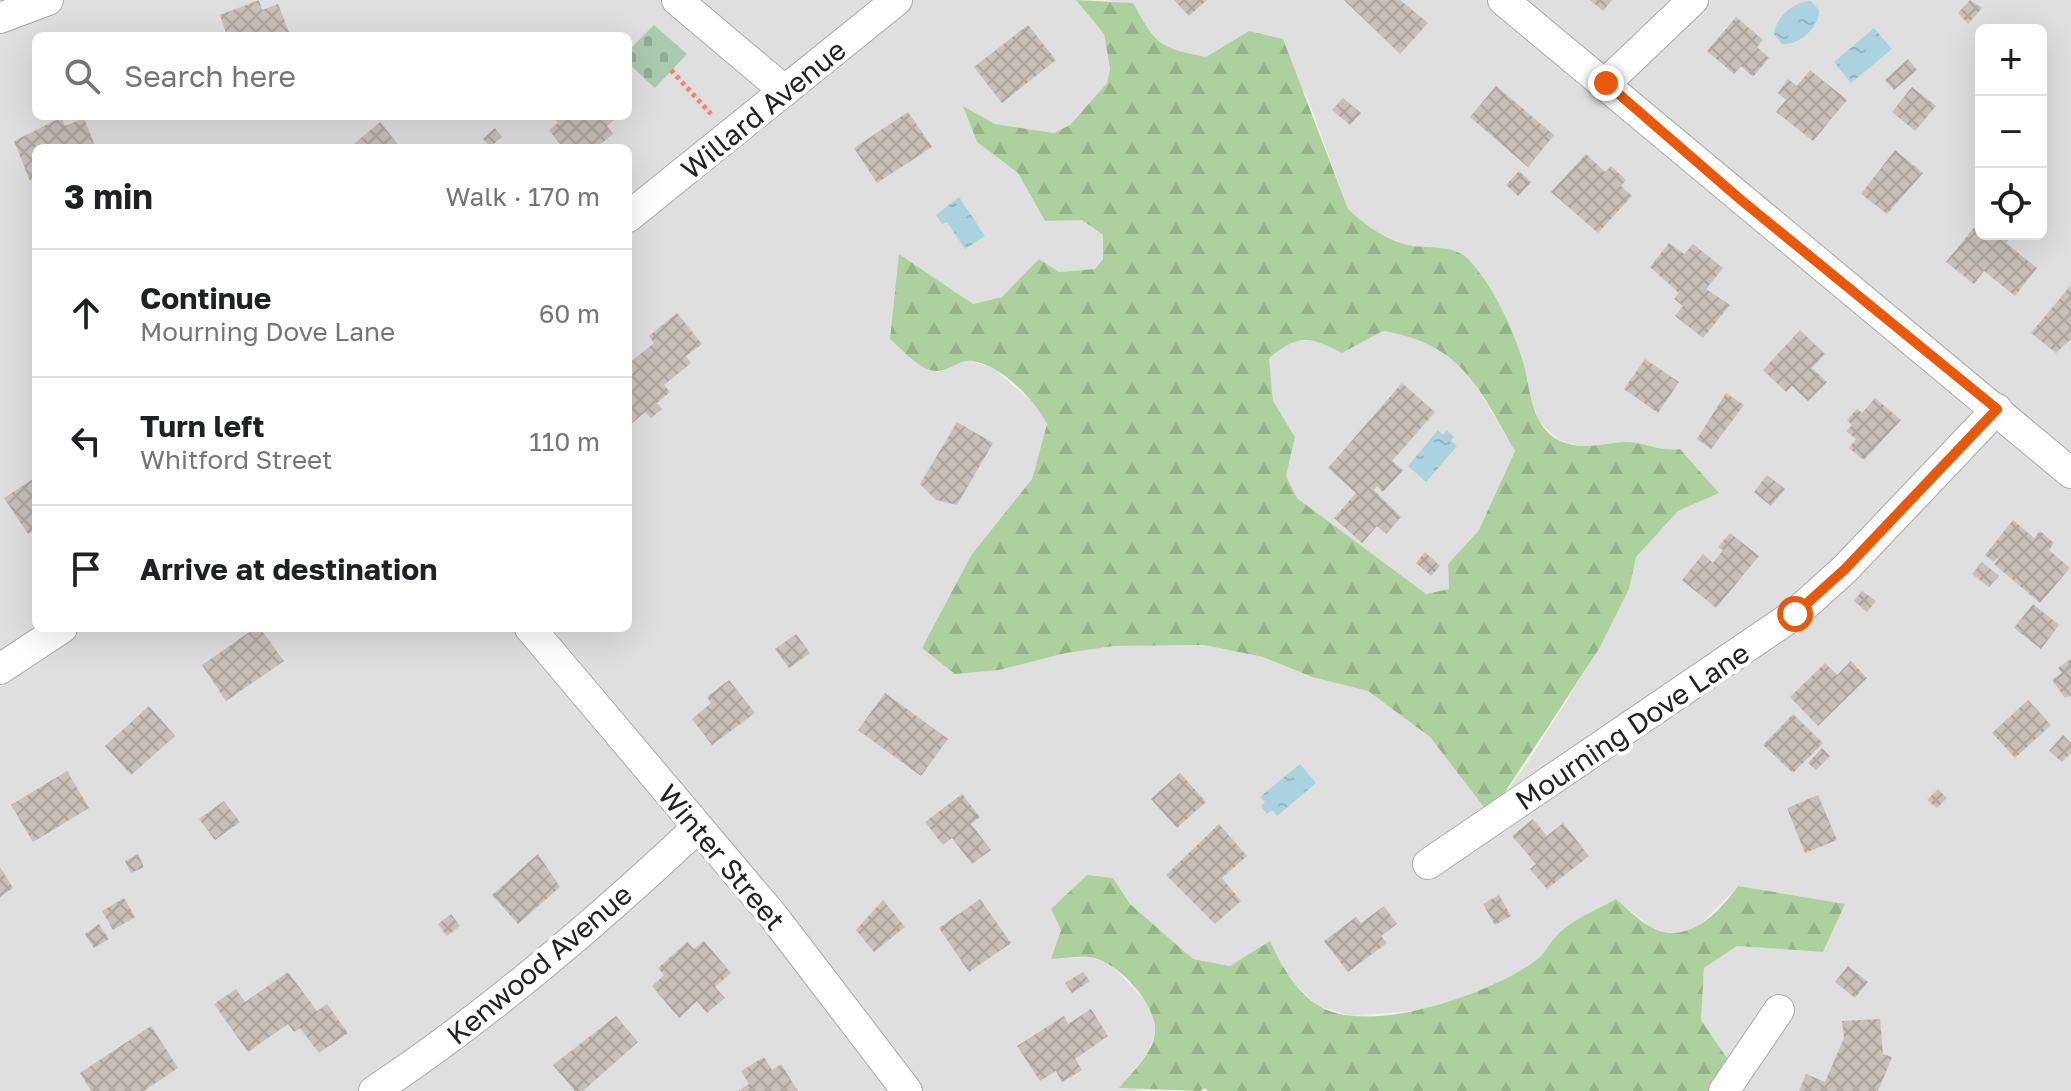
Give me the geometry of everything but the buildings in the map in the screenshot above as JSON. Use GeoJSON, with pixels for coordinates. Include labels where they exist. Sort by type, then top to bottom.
{"type":"FeatureCollection","features":[{"type":"Feature","properties":{"kind":"street"},"geometry":{"type":"LineString","coordinates":[[0,18],[48,0]]}},
{"type":"Feature","properties":{"kind":"street"},"geometry":{"type":"LineString","coordinates":[[677,0],[785,91]]}},
{"type":"Feature","properties":{"kind":"street","name":"Willard Avenue"},"geometry":{"type":"LineString","coordinates":[[632,214],[897,0]]}},
{"type":"Feature","properties":{"kind":"street"},"geometry":{"type":"LineString","coordinates":[[1503,0],[2071,473]]}},
{"type":"Feature","properties":{"kind":"street"},"geometry":{"type":"LineString","coordinates":[[1606,83],[1693,0]]}},
{"type":"Feature","properties":{"kind":"street","name":"Mourning Dove Lane"},"geometry":{"type":"LineString","coordinates":[[1428,864],[1795,614],[1845,569],[1997,409]]}},
{"type":"Feature","properties":{"kind":"street"},"geometry":{"type":"LineString","coordinates":[[0,669],[56,632]]}},
{"type":"Feature","properties":{"kind":"street","name":"Winter Street"},"geometry":{"type":"LineString","coordinates":[[533,632],[774,917],[907,1091]]}},
{"type":"Feature","properties":{"kind":"street","name":"Kenwood Avenue"},"geometry":{"type":"LineString","coordinates":[[374,1091],[439,1047],[648,874],[697,828]]}},
{"type":"Feature","properties":{"kind":"street"},"geometry":{"type":"LineString","coordinates":[[1724,1091],[1779,1010]]}},
{"type":"Feature","properties":{"kind":"path"},"geometry":{"type":"LineString","coordinates":[[671,70],[729,136]]}},
{"type":"Feature","properties":{"kind":"shaded area"},"geometry":{"type":"Polygon","coordinates":[[[0,0],[1076,0],[1104,34],[1110,69],[1107,83],[1070,125],[1054,133],[995,124],[965,107],[977,142],[1018,173],[1045,221],[1082,219],[1103,235],[1103,258],[1095,269],[1059,272],[1039,260],[1002,297],[973,304],[899,255],[925,368],[937,372],[969,360],[994,369],[1038,407],[1047,424],[1032,479],[972,554],[959,582],[999,670],[1066,653],[1114,646],[1204,645],[1263,657],[1312,677],[1368,691],[1430,737],[1490,815],[1530,759],[1599,649],[1629,589],[1635,557],[1678,511],[1719,493],[1680,449],[1663,451],[1629,442],[1588,448],[1559,440],[1539,421],[1529,394],[1522,357],[1493,294],[1447,249],[1406,245],[1368,228],[1348,209],[1307,96],[1249,31],[1206,57],[1167,49],[1148,30],[1133,4],[1105,0],[2071,0],[2071,1091],[1729,1091],[1739,1076],[1701,1020],[1704,968],[1737,946],[1823,952],[1844,904],[1738,886],[1695,930],[1671,934],[1651,927],[1616,899],[1560,931],[1539,959],[1505,981],[1435,1009],[1351,1016],[1318,1006],[1290,980],[1270,942],[1230,966],[1193,959],[1130,904],[1113,878],[1061,930],[1052,959],[1090,957],[1110,964],[1152,1008],[1155,1032],[1148,1053],[1120,1087],[1149,1091],[0,1091],[0,0]]]}},
{"type":"Feature","properties":{"kind":"shaded area"},"geometry":{"type":"Polygon","coordinates":[[[1383,331],[1418,337],[1465,368],[1515,451],[1479,530],[1448,564],[1449,589],[1425,594],[1297,498],[1286,476],[1295,437],[1273,401],[1269,358],[1291,341],[1317,340],[1342,353],[1383,331]]]}},
{"type":"Feature","properties":{"kind":"green space"},"geometry":{"type":"Polygon","coordinates":[[[1076,0],[1133,3],[1161,42],[1178,51],[1206,57],[1249,31],[1283,39],[1348,209],[1374,230],[1396,241],[1454,251],[1468,259],[1485,280],[1506,317],[1521,355],[1536,414],[1550,434],[1577,446],[1626,442],[1680,449],[1719,493],[1678,511],[1636,557],[1629,589],[1599,649],[1490,815],[1430,737],[1368,691],[1312,677],[1263,657],[1204,645],[1114,646],[1066,653],[999,670],[955,674],[922,648],[972,554],[1032,479],[1047,424],[1025,394],[994,369],[968,361],[940,371],[930,370],[918,364],[890,339],[899,254],[973,304],[1002,297],[1039,259],[1059,272],[1095,269],[1103,259],[1103,235],[1082,220],[1045,221],[1018,173],[977,142],[963,106],[995,124],[1054,133],[1070,125],[1107,83],[1110,69],[1104,34],[1076,0]],[[1383,331],[1342,353],[1321,343],[1297,341],[1269,358],[1273,401],[1295,437],[1286,476],[1297,498],[1426,594],[1449,589],[1448,564],[1479,530],[1515,451],[1465,372],[1432,346],[1383,331]]]}},
{"type":"Feature","properties":{"kind":"green space"},"geometry":{"type":"Polygon","coordinates":[[[654,25],[687,54],[655,88],[632,67],[632,47],[654,25]]]}},
{"type":"Feature","properties":{"kind":"green space"},"geometry":{"type":"Polygon","coordinates":[[[1087,875],[1113,878],[1130,904],[1193,959],[1230,966],[1270,941],[1289,976],[1308,998],[1337,1014],[1364,1017],[1427,1008],[1489,986],[1535,961],[1571,923],[1616,899],[1651,927],[1677,933],[1689,930],[1711,916],[1738,886],[1845,904],[1823,952],[1737,946],[1704,968],[1701,1020],[1739,1076],[1729,1091],[1208,1091],[1205,1088],[1200,1091],[1119,1088],[1142,1062],[1154,1039],[1154,1020],[1149,1008],[1122,974],[1100,960],[1089,957],[1051,959],[1061,930],[1051,909],[1087,875]]]}},
{"type":"Feature","properties":{"kind":"water"},"geometry":{"type":"Polygon","coordinates":[[[1811,1],[1819,10],[1812,29],[1795,42],[1782,44],[1774,34],[1782,16],[1799,3],[1811,1]]]}},
{"type":"Feature","properties":{"kind":"water"},"geometry":{"type":"Polygon","coordinates":[[[1874,28],[1892,49],[1851,83],[1834,62],[1874,28]]]}},
{"type":"Feature","properties":{"kind":"water"},"geometry":{"type":"Polygon","coordinates":[[[959,197],[985,236],[965,249],[947,222],[942,224],[936,215],[959,197]]]}},
{"type":"Feature","properties":{"kind":"water"},"geometry":{"type":"Polygon","coordinates":[[[1438,430],[1443,435],[1447,430],[1454,437],[1451,441],[1457,446],[1426,482],[1408,466],[1438,430]]]}},
{"type":"Feature","properties":{"kind":"water"},"geometry":{"type":"Polygon","coordinates":[[[1300,764],[1316,783],[1277,816],[1272,810],[1267,814],[1261,806],[1265,802],[1260,797],[1300,764]]]}},
{"type":"Feature","properties":{"kind":"route"},"geometry":{"type":"LineString","coordinates":[[1606,83],[1741,200],[1997,409],[1845,569],[1795,614]]}}]}
